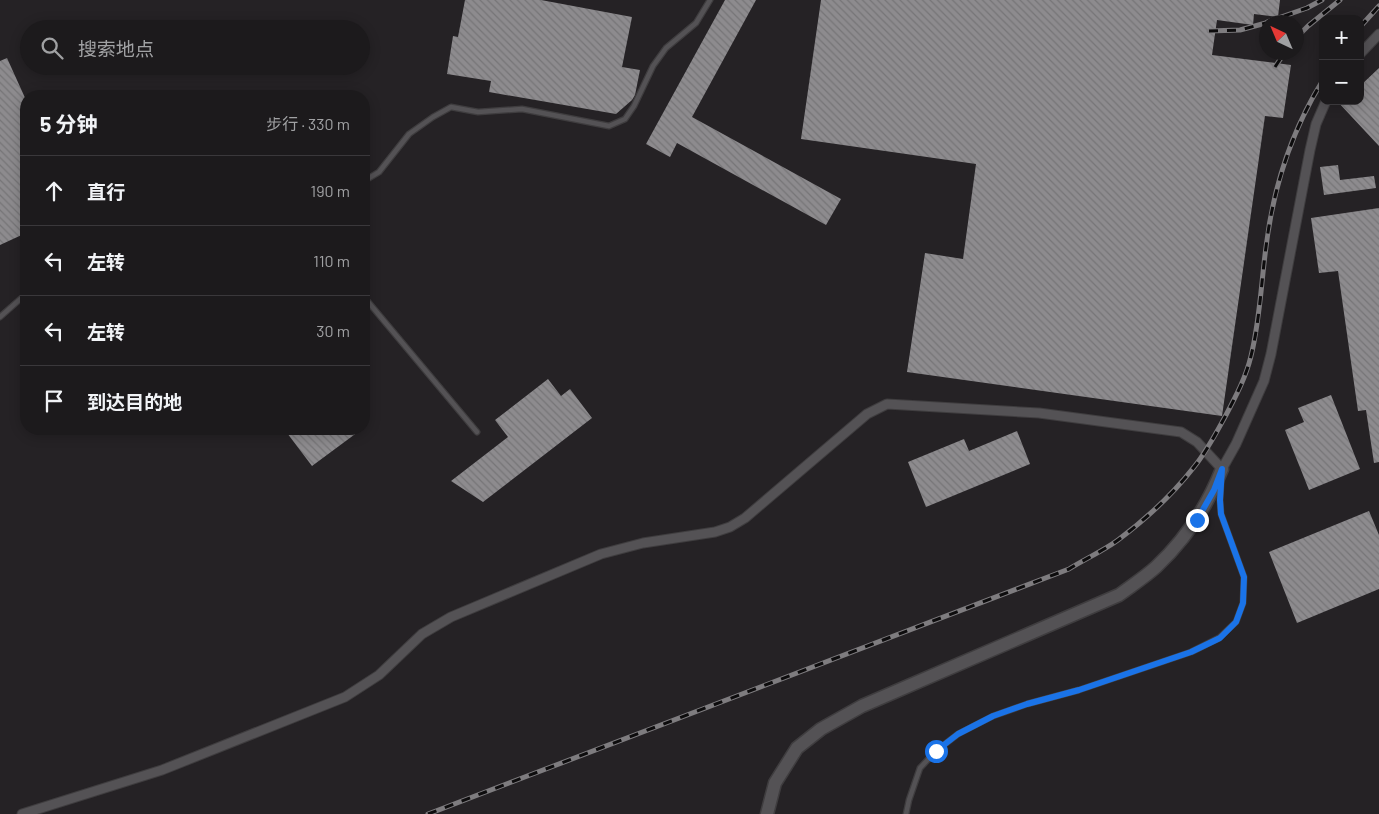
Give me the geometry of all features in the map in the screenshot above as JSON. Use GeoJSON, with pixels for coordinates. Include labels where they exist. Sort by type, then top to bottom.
{"type":"FeatureCollection","features":[{"type":"Feature","properties":{"kind":"street"},"geometry":{"type":"LineString","coordinates":[[1364,50],[1379,34]]}},
{"type":"Feature","properties":{"kind":"street"},"geometry":{"type":"LineString","coordinates":[[767,814],[775,782],[797,748],[821,728],[862,706],[1119,595],[1155,567],[1180,542],[1197,520],[1214,490],[1264,381],[1310,150],[1316,124],[1324,105]]}},
{"type":"Feature","properties":{"kind":"street"},"geometry":{"type":"LineString","coordinates":[[22,814],[162,770],[345,697],[379,675],[422,634],[450,617],[601,554],[643,543],[715,532],[730,527],[745,518],[867,414],[887,404],[1039,412],[1182,432],[1197,442],[1222,469]]}},
{"type":"Feature","properties":{"kind":"lane"},"geometry":{"type":"LineString","coordinates":[[370,177],[378,172],[409,134],[432,116],[451,108],[478,112],[522,109],[609,126],[625,119],[634,106],[653,66],[666,48],[696,23],[710,0]]}},
{"type":"Feature","properties":{"kind":"lane"},"geometry":{"type":"LineString","coordinates":[[0,317],[20,301]]}},
{"type":"Feature","properties":{"kind":"lane"},"geometry":{"type":"LineString","coordinates":[[370,304],[477,432]]}},
{"type":"Feature","properties":{"kind":"lane"},"geometry":{"type":"LineString","coordinates":[[906,814],[920,768],[936,751],[958,734],[1002,712],[1079,690],[1191,652],[1220,638],[1236,622],[1243,603],[1244,577],[1221,514],[1222,469]]}},
{"type":"Feature","properties":{"kind":"building"},"geometry":{"type":"Polygon","coordinates":[[[465,0],[541,0],[632,17],[622,67],[640,70],[635,95],[616,114],[489,92],[491,81],[447,74],[453,36],[458,37],[465,0]]]}},
{"type":"Feature","properties":{"kind":"building"},"geometry":{"type":"Polygon","coordinates":[[[725,0],[756,0],[692,117],[841,199],[826,225],[677,143],[670,157],[646,144],[725,0]]]}},
{"type":"Feature","properties":{"kind":"building"},"geometry":{"type":"Polygon","coordinates":[[[821,0],[1280,0],[1278,15],[1254,14],[1253,25],[1217,20],[1212,55],[1291,65],[1283,118],[1265,116],[1222,416],[907,372],[925,253],[963,259],[976,164],[801,139],[821,0]]]}},
{"type":"Feature","properties":{"kind":"building"},"geometry":{"type":"Polygon","coordinates":[[[7,58],[21,90],[20,236],[0,245],[0,61],[7,58]]]}},
{"type":"Feature","properties":{"kind":"building"},"geometry":{"type":"Polygon","coordinates":[[[1379,68],[1379,146],[1341,105],[1364,105],[1364,82],[1379,68]]]}},
{"type":"Feature","properties":{"kind":"building"},"geometry":{"type":"Polygon","coordinates":[[[1338,165],[1340,180],[1374,176],[1376,188],[1324,195],[1320,167],[1338,165]]]}},
{"type":"Feature","properties":{"kind":"building"},"geometry":{"type":"Polygon","coordinates":[[[1379,208],[1379,462],[1374,463],[1366,410],[1358,411],[1338,271],[1319,273],[1311,218],[1379,208]]]}},
{"type":"Feature","properties":{"kind":"building"},"geometry":{"type":"Polygon","coordinates":[[[548,379],[561,396],[570,389],[592,418],[483,502],[451,481],[508,437],[495,420],[548,379]]]}},
{"type":"Feature","properties":{"kind":"building"},"geometry":{"type":"Polygon","coordinates":[[[1331,395],[1360,469],[1309,490],[1285,430],[1304,422],[1298,408],[1331,395]]]}},
{"type":"Feature","properties":{"kind":"building"},"geometry":{"type":"Polygon","coordinates":[[[1017,431],[1030,464],[926,507],[908,462],[964,439],[969,451],[1017,431]]]}},
{"type":"Feature","properties":{"kind":"building"},"geometry":{"type":"Polygon","coordinates":[[[289,435],[354,435],[312,466],[289,435]]]}},
{"type":"Feature","properties":{"kind":"building"},"geometry":{"type":"Polygon","coordinates":[[[1369,511],[1379,535],[1379,589],[1297,623],[1269,552],[1369,511]]]}},
{"type":"Feature","properties":{"kind":"railway"},"geometry":{"type":"LineString","coordinates":[[1287,15],[1322,0]]}},
{"type":"Feature","properties":{"kind":"railway"},"geometry":{"type":"LineString","coordinates":[[1304,30],[1340,0]]}},
{"type":"Feature","properties":{"kind":"railway"},"geometry":{"type":"LineString","coordinates":[[1364,23],[1379,6]]}},
{"type":"Feature","properties":{"kind":"railway"},"geometry":{"type":"LineString","coordinates":[[1209,31],[1240,30],[1259,25]]}},
{"type":"Feature","properties":{"kind":"railway"},"geometry":{"type":"LineString","coordinates":[[1275,67],[1280,60]]}},
{"type":"Feature","properties":{"kind":"railway"},"geometry":{"type":"LineString","coordinates":[[428,814],[1069,569],[1112,544],[1139,524],[1159,506],[1199,461],[1226,415],[1244,379],[1254,342],[1269,225],[1279,182],[1293,140],[1319,87]]}},
{"type":"Feature","properties":{"kind":"route"},"geometry":{"type":"LineString","coordinates":[[936,751],[958,734],[993,716],[1027,704],[1079,690],[1191,652],[1220,638],[1236,622],[1243,603],[1244,577],[1221,514],[1222,469],[1214,490],[1197,520]]}}]}
